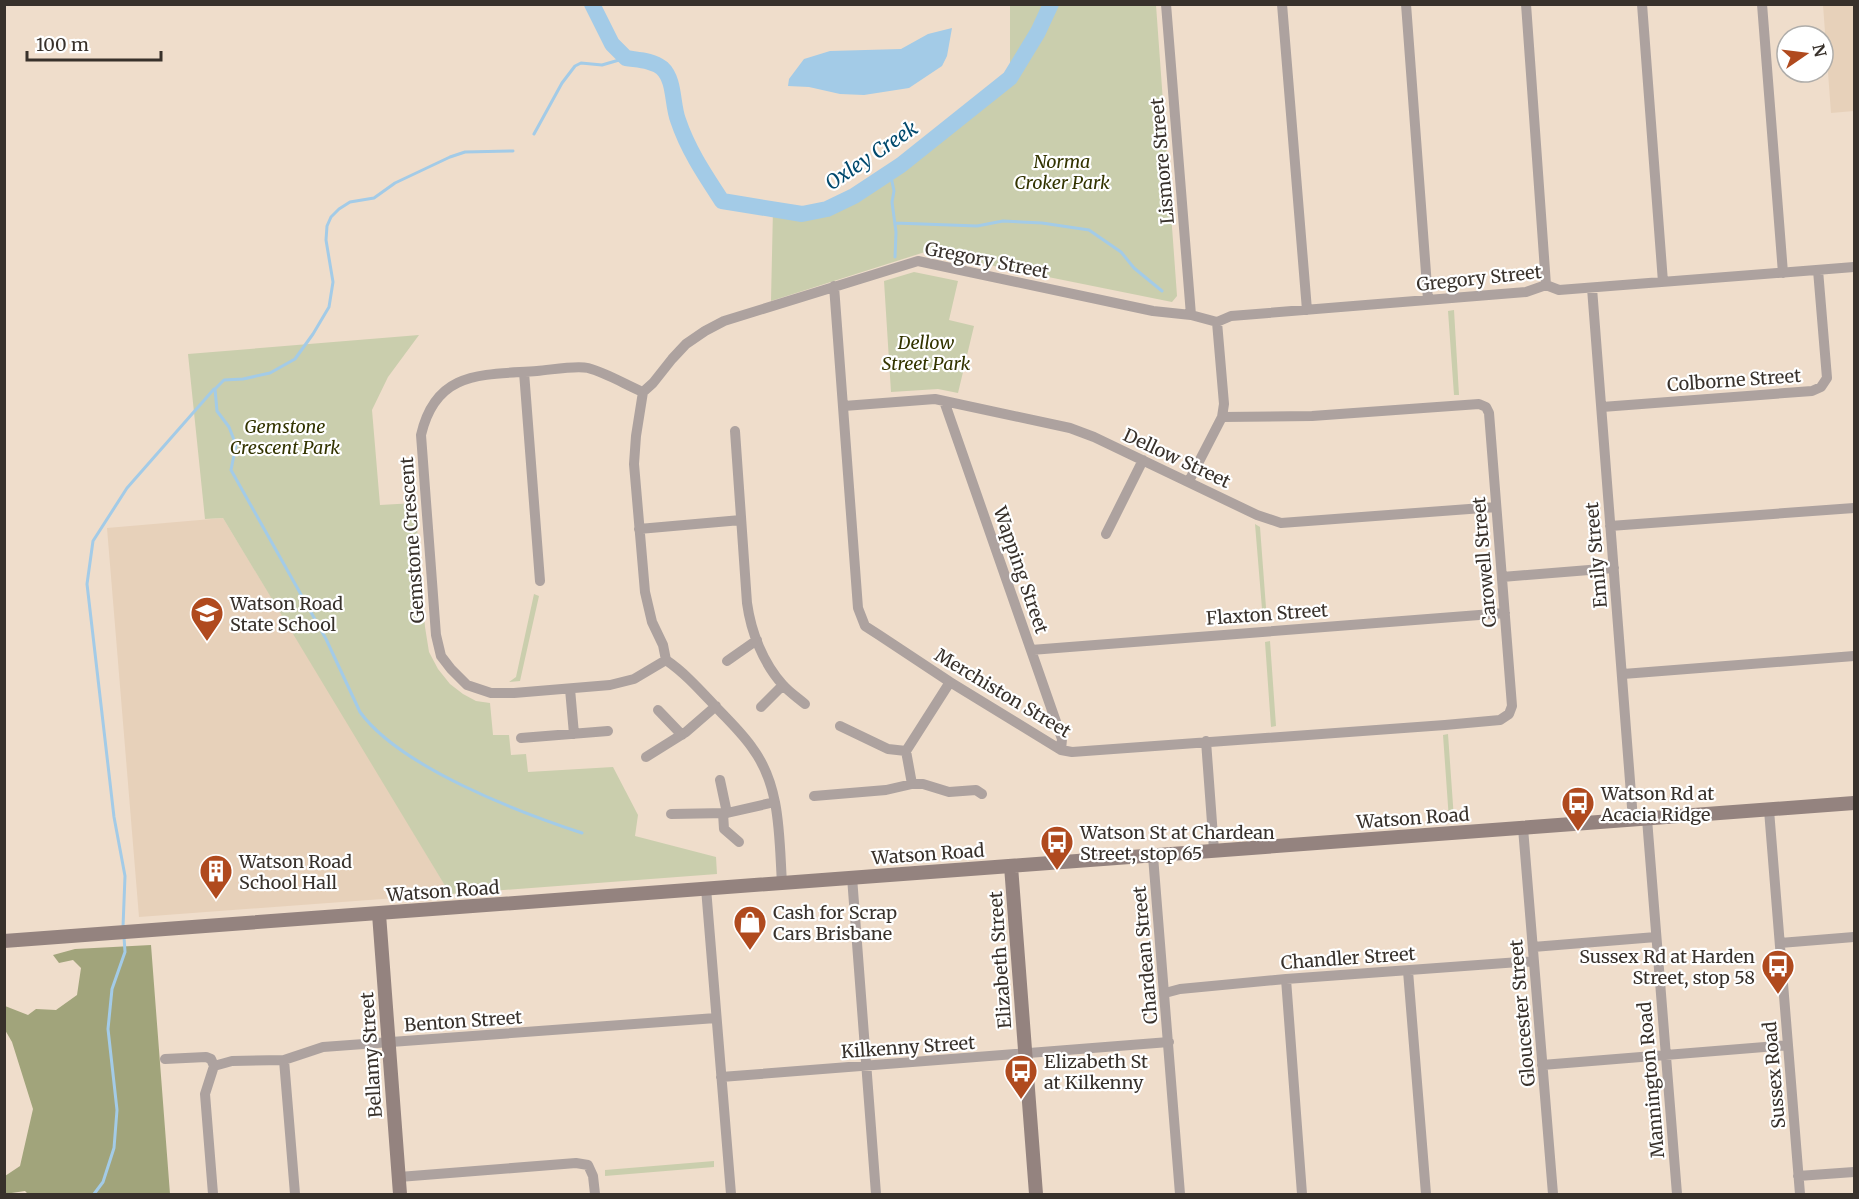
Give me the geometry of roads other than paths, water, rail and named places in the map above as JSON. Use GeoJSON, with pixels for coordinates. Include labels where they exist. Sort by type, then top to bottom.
{"type":"FeatureCollection","features":[{"type":"Feature","properties":{"kind":"street","name":"Lismore Street"},"geometry":{"type":"LineString","coordinates":[[1166,4],[1191,315]]}},
{"type":"Feature","properties":{"kind":"street"},"geometry":{"type":"LineString","coordinates":[[1282,4],[1307,310]]}},
{"type":"Feature","properties":{"kind":"street"},"geometry":{"type":"LineString","coordinates":[[1406,4],[1428,300]]}},
{"type":"Feature","properties":{"kind":"street"},"geometry":{"type":"LineString","coordinates":[[1526,4],[1546,285]]}},
{"type":"Feature","properties":{"kind":"street"},"geometry":{"type":"LineString","coordinates":[[1642,4],[1663,282]]}},
{"type":"Feature","properties":{"kind":"street"},"geometry":{"type":"LineString","coordinates":[[1762,4],[1784,273]]}},
{"type":"Feature","properties":{"kind":"street","name":"Gregory Street"},"geometry":{"type":"LineString","coordinates":[[643,392],[686,344],[724,321],[918,261],[1153,311],[1191,315],[1217,322],[1232,316],[1526,292],[1546,285],[1559,290],[1854,267]]}},
{"type":"Feature","properties":{"kind":"street","name":"Colborne Street"},"geometry":{"type":"LineString","coordinates":[[1602,407],[1812,391],[1821,387],[1827,378],[1818,270]]}},
{"type":"Feature","properties":{"kind":"street","name":"Merchiston Street"},"geometry":{"type":"LineString","coordinates":[[834,286],[858,608],[865,626],[950,682],[1061,750],[1072,752],[1500,720],[1509,714]]}},
{"type":"Feature","properties":{"kind":"street","name":"Emily Street"},"geometry":{"type":"LineString","coordinates":[[1592,288],[1623,675],[1640,820]]}},
{"type":"Feature","properties":{"kind":"street"},"geometry":{"type":"LineString","coordinates":[[1189,481],[1222,417],[1224,404],[1217,322]]}},
{"type":"Feature","properties":{"kind":"street","name":"Gemstone Crescent"},"geometry":{"type":"LineString","coordinates":[[643,392],[586,368],[475,376],[454,384],[439,395],[426,415],[421,435],[436,635],[441,656],[466,685],[491,693],[610,685],[634,679],[666,660]]}},
{"type":"Feature","properties":{"kind":"street"},"geometry":{"type":"LineString","coordinates":[[524,372],[540,580]]}},
{"type":"Feature","properties":{"kind":"street"},"geometry":{"type":"LineString","coordinates":[[643,392],[635,455],[645,592],[651,622],[663,645],[666,660],[681,670],[716,706],[755,751],[768,776],[775,802],[782,883]]}},
{"type":"Feature","properties":{"kind":"street","name":"Dellow Street"},"geometry":{"type":"LineString","coordinates":[[844,406],[934,399],[1070,428],[1281,524],[1497,507]]}},
{"type":"Feature","properties":{"kind":"street","name":"Wapping Street"},"geometry":{"type":"LineString","coordinates":[[944,401],[1062,739],[1061,750]]}},
{"type":"Feature","properties":{"kind":"street","name":"Carowell Street"},"geometry":{"type":"LineString","coordinates":[[1222,417],[1312,416],[1479,404],[1486,407],[1489,413],[1512,706],[1509,714]]}},
{"type":"Feature","properties":{"kind":"street"},"geometry":{"type":"LineString","coordinates":[[735,432],[747,603],[752,629],[772,669],[783,685],[805,704]]}},
{"type":"Feature","properties":{"kind":"street"},"geometry":{"type":"LineString","coordinates":[[1106,534],[1143,460]]}},
{"type":"Feature","properties":{"kind":"street"},"geometry":{"type":"LineString","coordinates":[[1610,526],[1854,508]]}},
{"type":"Feature","properties":{"kind":"street"},"geometry":{"type":"LineString","coordinates":[[639,528],[741,520]]}},
{"type":"Feature","properties":{"kind":"street"},"geometry":{"type":"LineString","coordinates":[[1502,578],[1614,568]]}},
{"type":"Feature","properties":{"kind":"street","name":"Flaxton Street"},"geometry":{"type":"LineString","coordinates":[[1031,650],[1505,613]]}},
{"type":"Feature","properties":{"kind":"street"},"geometry":{"type":"LineString","coordinates":[[727,661],[757,640]]}},
{"type":"Feature","properties":{"kind":"street"},"geometry":{"type":"LineString","coordinates":[[1623,675],[1854,656]]}},
{"type":"Feature","properties":{"kind":"street"},"geometry":{"type":"LineString","coordinates":[[912,784],[906,751],[950,682]]}},
{"type":"Feature","properties":{"kind":"street"},"geometry":{"type":"LineString","coordinates":[[762,707],[783,685]]}},
{"type":"Feature","properties":{"kind":"street"},"geometry":{"type":"LineString","coordinates":[[570,689],[574,734]]}},
{"type":"Feature","properties":{"kind":"street"},"geometry":{"type":"LineString","coordinates":[[646,756],[682,735],[716,706]]}},
{"type":"Feature","properties":{"kind":"street"},"geometry":{"type":"LineString","coordinates":[[658,710],[682,735]]}},
{"type":"Feature","properties":{"kind":"street"},"geometry":{"type":"LineString","coordinates":[[840,726],[888,749],[906,751]]}},
{"type":"Feature","properties":{"kind":"street"},"geometry":{"type":"LineString","coordinates":[[521,738],[608,731]]}},
{"type":"Feature","properties":{"kind":"street"},"geometry":{"type":"LineString","coordinates":[[1206,741],[1214,850]]}},
{"type":"Feature","properties":{"kind":"street"},"geometry":{"type":"LineString","coordinates":[[720,780],[725,813],[724,829],[738,842]]}},
{"type":"Feature","properties":{"kind":"street"},"geometry":{"type":"LineString","coordinates":[[814,796],[886,790],[912,784],[923,784],[949,792],[976,789],[982,794]]}},
{"type":"Feature","properties":{"kind":"street"},"geometry":{"type":"LineString","coordinates":[[671,814],[725,813],[775,802]]}},
{"type":"Feature","properties":{"kind":"street","name":"Watson Road"},"geometry":{"type":"LineString","coordinates":[[4,941],[1854,803]]}},
{"type":"Feature","properties":{"kind":"street","name":"Sussex Road"},"geometry":{"type":"LineString","coordinates":[[1769,810],[1800,1194]]}},
{"type":"Feature","properties":{"kind":"street","name":"Mannington Road"},"geometry":{"type":"LineString","coordinates":[[1640,820],[1656,937],[1677,1194]]}},
{"type":"Feature","properties":{"kind":"street","name":"Gloucester Street"},"geometry":{"type":"LineString","coordinates":[[1523,828],[1553,1194]]}},
{"type":"Feature","properties":{"kind":"street","name":"Chardean Street"},"geometry":{"type":"LineString","coordinates":[[1153,856],[1180,1194]]}},
{"type":"Feature","properties":{"kind":"street","name":"Elizabeth Street"},"geometry":{"type":"LineString","coordinates":[[1011,866],[1036,1194]]}},
{"type":"Feature","properties":{"kind":"street"},"geometry":{"type":"LineString","coordinates":[[852,878],[876,1194]]}},
{"type":"Feature","properties":{"kind":"street"},"geometry":{"type":"LineString","coordinates":[[706,888],[731,1194]]}},
{"type":"Feature","properties":{"kind":"street","name":"Bellamy Street"},"geometry":{"type":"LineString","coordinates":[[379,914],[400,1194]]}},
{"type":"Feature","properties":{"kind":"street"},"geometry":{"type":"LineString","coordinates":[[1533,948],[1656,937]]}},
{"type":"Feature","properties":{"kind":"street"},"geometry":{"type":"LineString","coordinates":[[1780,943],[1854,938]]}},
{"type":"Feature","properties":{"kind":"street","name":"Chandler Street"},"geometry":{"type":"LineString","coordinates":[[1165,993],[1180,989],[1286,979],[1534,961]]}},
{"type":"Feature","properties":{"kind":"street"},"geometry":{"type":"LineString","coordinates":[[1408,971],[1426,1194]]}},
{"type":"Feature","properties":{"kind":"street"},"geometry":{"type":"LineString","coordinates":[[1286,979],[1302,1194]]}},
{"type":"Feature","properties":{"kind":"street","name":"Benton Street"},"geometry":{"type":"LineString","coordinates":[[214,1066],[232,1061],[284,1060],[323,1047],[716,1018]]}},
{"type":"Feature","properties":{"kind":"street","name":"Kilkenny Street"},"geometry":{"type":"LineString","coordinates":[[721,1077],[1169,1042]]}},
{"type":"Feature","properties":{"kind":"street"},"geometry":{"type":"LineString","coordinates":[[1542,1065],[1788,1045]]}},
{"type":"Feature","properties":{"kind":"street"},"geometry":{"type":"LineString","coordinates":[[165,1059],[206,1057],[211,1059],[214,1066],[205,1094],[213,1194]]}},
{"type":"Feature","properties":{"kind":"street"},"geometry":{"type":"LineString","coordinates":[[284,1060],[295,1194]]}},
{"type":"Feature","properties":{"kind":"street"},"geometry":{"type":"LineString","coordinates":[[399,1177],[576,1163],[588,1165],[593,1176],[595,1194]]}},
{"type":"Feature","properties":{"kind":"street"},"geometry":{"type":"LineString","coordinates":[[1798,1176],[1854,1172]]}},
{"type":"Feature","properties":{"kind":"water"},"geometry":{"type":"Polygon","coordinates":[[[952,28],[947,56],[942,66],[909,88],[864,95],[840,94],[809,87],[788,86],[789,79],[804,59],[830,51],[901,49],[928,34],[952,28]]]}},
{"type":"Feature","properties":{"kind":"waterway","name":"Oxley Creek"},"geometry":{"type":"LineString","coordinates":[[592,4],[612,44],[626,58],[654,63],[666,73],[682,131],[697,162],[722,201],[802,214],[827,209],[854,196],[901,165],[1010,78],[1038,32],[1051,4]]}},
{"type":"Feature","properties":{"kind":"waterway"},"geometry":{"type":"LineString","coordinates":[[534,134],[562,83],[575,66],[581,63],[602,65],[626,58]]}},
{"type":"Feature","properties":{"kind":"waterway"},"geometry":{"type":"LineString","coordinates":[[513,151],[465,152],[395,183],[374,198],[350,202],[339,209],[331,217],[327,226],[326,240],[333,282],[329,307],[313,334],[295,359],[270,373],[243,379],[224,380],[215,389],[217,411],[229,427],[236,445],[231,470],[326,639],[360,712],[378,732],[431,769],[494,800],[582,833]]}},
{"type":"Feature","properties":{"kind":"waterway"},"geometry":{"type":"LineString","coordinates":[[890,172],[894,191],[892,202],[896,232],[895,257]]}},
{"type":"Feature","properties":{"kind":"waterway"},"geometry":{"type":"LineString","coordinates":[[895,223],[977,226],[1003,221],[1042,223],[1089,230],[1121,252],[1134,268],[1162,291]]}},
{"type":"Feature","properties":{"kind":"waterway"},"geometry":{"type":"LineString","coordinates":[[123,927],[125,876],[114,817],[87,584],[93,541],[127,488],[214,389]]}},
{"type":"Feature","properties":{"kind":"waterway"},"geometry":{"type":"LineString","coordinates":[[94,1194],[103,1182],[114,1148],[117,1110],[108,1029],[112,989],[125,952],[124,937]]}},
{"type":"Feature","properties":{"kind":"place","name":"Watson Road State School"},"geometry":{"type":"Point","coordinates":[207,642]}},
{"type":"Feature","properties":{"kind":"place","name":"Watson Rd at Acacia Ridge"},"geometry":{"type":"Point","coordinates":[1578,832]}},
{"type":"Feature","properties":{"kind":"place","name":"Watson St at Chardean Street, stop 65"},"geometry":{"type":"Point","coordinates":[1057,871]}},
{"type":"Feature","properties":{"kind":"place","name":"Watson Road School Hall"},"geometry":{"type":"Point","coordinates":[216,900]}},
{"type":"Feature","properties":{"kind":"place","name":"Cash for Scrap Cars Brisbane"},"geometry":{"type":"Point","coordinates":[750,951]}},
{"type":"Feature","properties":{"kind":"place","name":"Sussex Rd at Harden Street, stop 58"},"geometry":{"type":"Point","coordinates":[1778,995]}},
{"type":"Feature","properties":{"kind":"place","name":"Elizabeth St at Kilkenny"},"geometry":{"type":"Point","coordinates":[1021,1100]}},
{"type":"Feature","properties":{"kind":"park label","name":"Norma Croker Park"},"geometry":{"type":"Point","coordinates":[1062,171]}},
{"type":"Feature","properties":{"kind":"park label","name":"Dellow Street Park"},"geometry":{"type":"Point","coordinates":[926,352]}},
{"type":"Feature","properties":{"kind":"park label","name":"Gemstone Crescent Park"},"geometry":{"type":"Point","coordinates":[285,436]}}]}
